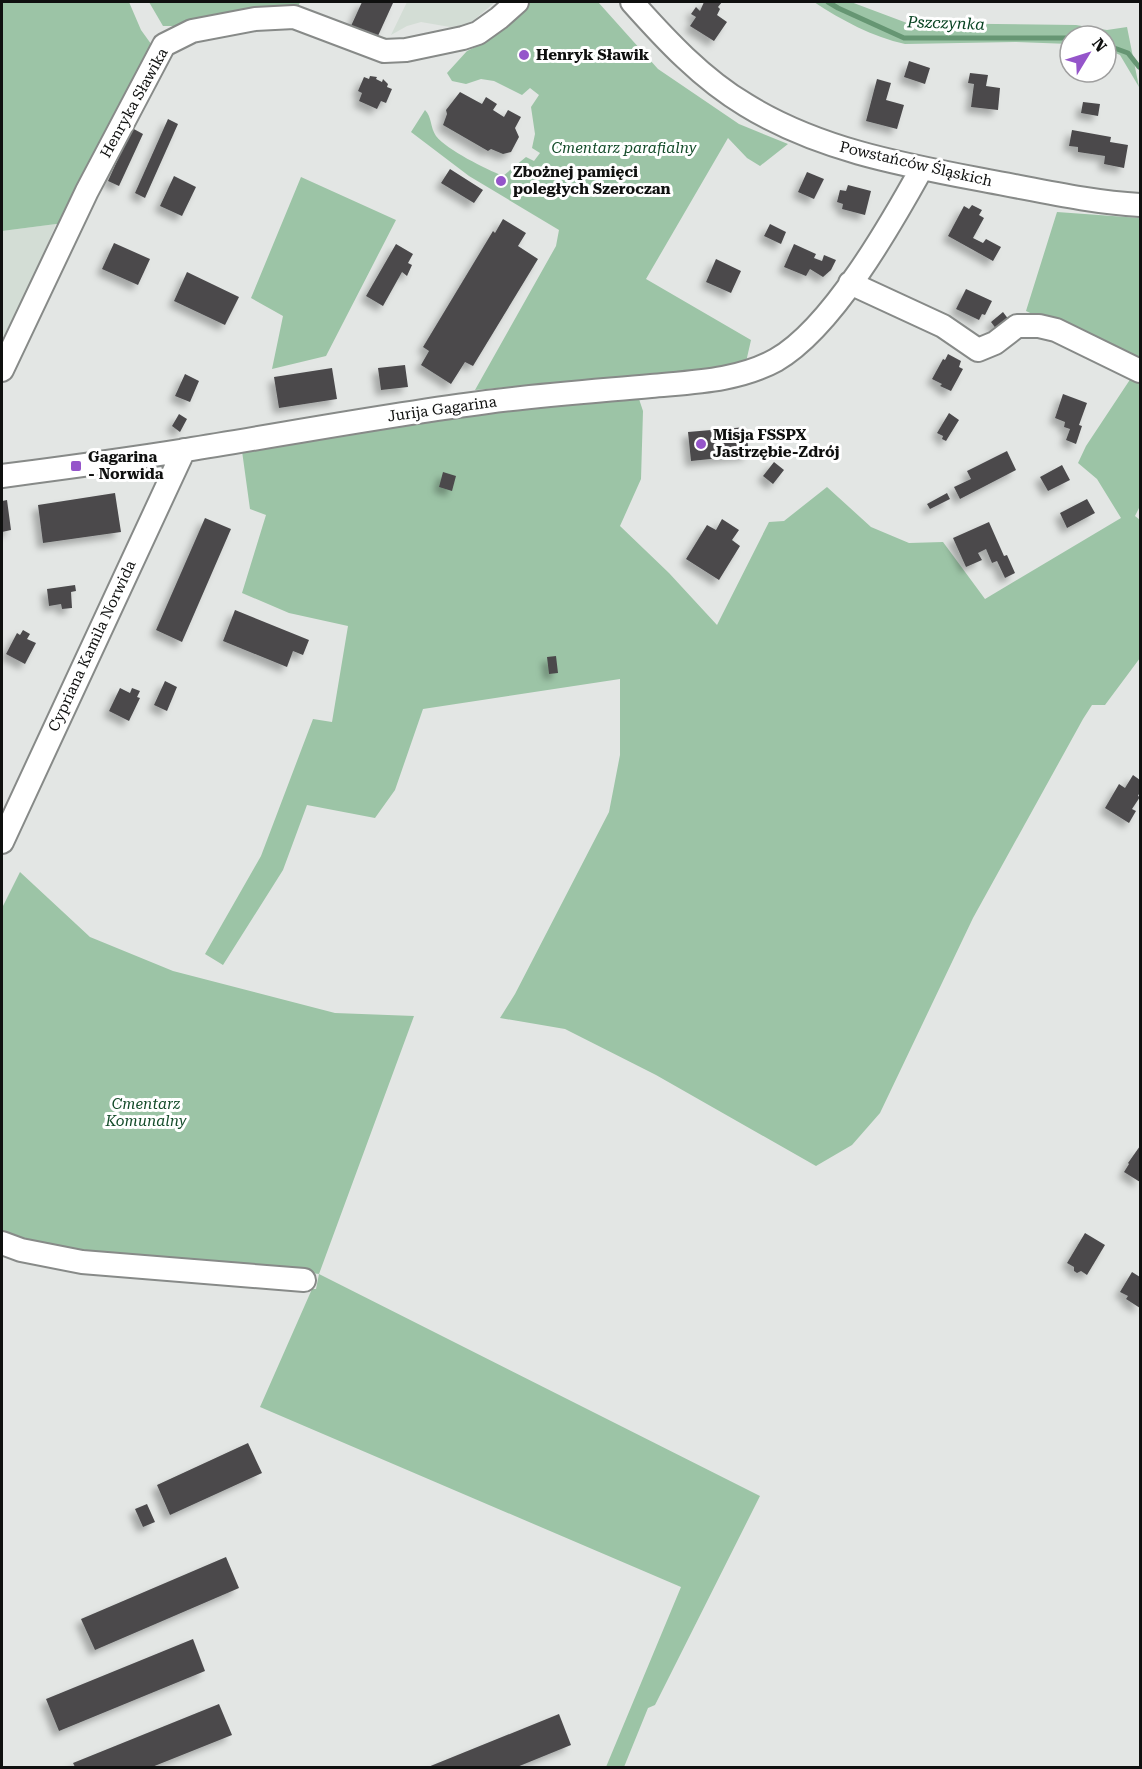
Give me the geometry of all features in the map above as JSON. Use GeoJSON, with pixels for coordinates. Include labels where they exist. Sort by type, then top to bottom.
{"type":"FeatureCollection","features":[{"type":"Feature","properties":{"kind":"street","name":"Henryka Sławika"},"geometry":{"type":"LineString","coordinates":[[2,370],[87,191],[164,45],[192,31],[255,19],[294,17],[384,51],[406,50],[478,33],[518,2]]}},
{"type":"Feature","properties":{"kind":"street","name":"Powstańców Śląskich"},"geometry":{"type":"LineString","coordinates":[[632,2],[682,54],[712,81],[744,104],[777,123],[824,143],[922,168],[1048,192],[1140,205]]}},
{"type":"Feature","properties":{"kind":"street","name":"Jurija Gagarina"},"geometry":{"type":"LineString","coordinates":[[2,476],[489,402],[728,377],[762,367],[792,349],[825,316],[896,214],[922,168]]}},
{"type":"Feature","properties":{"kind":"street"},"geometry":{"type":"LineString","coordinates":[[850,283],[943,326],[978,350],[995,343],[1017,326],[1039,326],[1056,330],[1140,371]]}},
{"type":"Feature","properties":{"kind":"street","name":"Cypriana Kamila Norwida"},"geometry":{"type":"LineString","coordinates":[[2,842],[184,450]]}},
{"type":"Feature","properties":{"kind":"street"},"geometry":{"type":"LineString","coordinates":[[2,1243],[21,1250],[82,1262],[304,1280]]}},
{"type":"Feature","properties":{"kind":"shaded area"},"geometry":{"type":"Polygon","coordinates":[[[407,2],[495,2],[474,20],[462,26],[450,27],[421,22],[407,26],[391,35],[407,2]]]}},
{"type":"Feature","properties":{"kind":"shaded area"},"geometry":{"type":"Polygon","coordinates":[[[56,224],[2,350],[2,231],[56,224]]]}},
{"type":"Feature","properties":{"kind":"green space"},"geometry":{"type":"Polygon","coordinates":[[[2,2],[129,2],[141,30],[154,48],[63,226],[56,224],[2,231],[2,2]]]}},
{"type":"Feature","properties":{"kind":"green space"},"geometry":{"type":"Polygon","coordinates":[[[149,2],[300,2],[297,11],[187,26],[163,26],[149,2]]]}},
{"type":"Feature","properties":{"kind":"green space","name":"Cmentarz parafialny"},"geometry":{"type":"Polygon","coordinates":[[[531,2],[598,2],[658,69],[739,124],[788,144],[760,166],[747,158],[728,138],[646,279],[751,340],[746,362],[717,370],[475,390],[556,246],[559,230],[469,176],[411,132],[425,110],[434,133],[441,141],[487,169],[503,176],[526,157],[534,161],[540,153],[532,148],[535,134],[531,107],[539,95],[530,88],[522,95],[494,81],[481,79],[466,84],[452,81],[447,73],[467,51],[488,41],[531,2]]]}},
{"type":"Feature","properties":{"kind":"green space"},"geometry":{"type":"Polygon","coordinates":[[[814,2],[851,2],[907,23],[1058,25],[1058,44],[905,44],[881,37],[814,2]]]}},
{"type":"Feature","properties":{"kind":"green space"},"geometry":{"type":"Polygon","coordinates":[[[1127,27],[1139,87],[1118,54],[1118,28],[1127,27]]]}},
{"type":"Feature","properties":{"kind":"green space"},"geometry":{"type":"Polygon","coordinates":[[[301,177],[396,220],[326,356],[272,369],[283,316],[251,298],[301,177]]]}},
{"type":"Feature","properties":{"kind":"green space"},"geometry":{"type":"Polygon","coordinates":[[[1057,212],[1140,218],[1140,366],[1026,311],[1057,212]]]}},
{"type":"Feature","properties":{"kind":"green space"},"geometry":{"type":"Polygon","coordinates":[[[1133,375],[1140,379],[1140,506],[1135,516],[1140,520],[1140,658],[1105,705],[1092,705],[1083,719],[973,918],[880,1113],[852,1145],[816,1166],[656,1075],[565,1029],[500,1018],[515,994],[609,812],[620,755],[620,679],[423,709],[395,790],[375,818],[307,805],[283,870],[223,965],[205,954],[261,856],[313,719],[332,722],[348,626],[289,613],[242,593],[266,515],[250,509],[242,451],[457,415],[639,399],[643,411],[641,479],[620,526],[669,573],[717,625],[769,522],[784,521],[827,487],[871,527],[909,543],[943,542],[985,599],[1121,518],[1097,479],[1078,463],[1086,446],[1133,375]]]}},
{"type":"Feature","properties":{"kind":"green space","name":"Cmentarz Komunalny"},"geometry":{"type":"Polygon","coordinates":[[[20,872],[90,937],[173,971],[335,1013],[414,1016],[319,1274],[217,1261],[79,1252],[2,1233],[2,908],[20,872]]]}},
{"type":"Feature","properties":{"kind":"green space"},"geometry":{"type":"Polygon","coordinates":[[[319,1274],[760,1496],[655,1705],[648,1708],[624,1767],[606,1767],[681,1587],[260,1407],[312,1289],[316,1289],[319,1274]]]}},
{"type":"Feature","properties":{"kind":"building"},"geometry":{"type":"Polygon","coordinates":[[[362,2],[393,3],[377,38],[351,26],[362,2]]]}},
{"type":"Feature","properties":{"kind":"building"},"geometry":{"type":"Polygon","coordinates":[[[704,2],[722,2],[718,7],[720,9],[717,15],[727,22],[714,41],[690,26],[696,17],[691,14],[696,7],[700,11],[704,2]]]}},
{"type":"Feature","properties":{"kind":"building"},"geometry":{"type":"Polygon","coordinates":[[[909,61],[930,68],[925,84],[904,77],[909,61]]]}},
{"type":"Feature","properties":{"kind":"building"},"geometry":{"type":"Polygon","coordinates":[[[970,73],[988,75],[986,86],[1000,88],[998,110],[971,107],[974,84],[968,83],[970,73]]]}},
{"type":"Feature","properties":{"kind":"building"},"geometry":{"type":"Polygon","coordinates":[[[370,76],[377,77],[376,79],[382,82],[383,79],[388,84],[387,87],[392,89],[386,103],[381,101],[377,109],[359,101],[362,93],[358,91],[364,77],[369,79],[370,76]]]}},
{"type":"Feature","properties":{"kind":"building"},"geometry":{"type":"Polygon","coordinates":[[[877,79],[891,83],[886,100],[904,105],[897,129],[866,121],[877,79]]]}},
{"type":"Feature","properties":{"kind":"building"},"geometry":{"type":"Polygon","coordinates":[[[460,92],[482,104],[486,97],[497,104],[493,110],[504,117],[508,110],[521,117],[515,128],[519,137],[511,152],[503,154],[491,149],[488,151],[443,125],[446,110],[460,92]]]}},
{"type":"Feature","properties":{"kind":"building"},"geometry":{"type":"Polygon","coordinates":[[[1083,102],[1100,104],[1098,116],[1081,113],[1083,102]]]}},
{"type":"Feature","properties":{"kind":"building"},"geometry":{"type":"Polygon","coordinates":[[[168,119],[178,124],[145,198],[135,193],[168,119]]]}},
{"type":"Feature","properties":{"kind":"building"},"geometry":{"type":"Polygon","coordinates":[[[132,128],[143,134],[119,186],[108,181],[132,128]]]}},
{"type":"Feature","properties":{"kind":"building"},"geometry":{"type":"Polygon","coordinates":[[[1072,130],[1111,137],[1110,142],[1128,145],[1124,168],[1104,164],[1105,156],[1078,152],[1078,147],[1069,146],[1072,130]]]}},
{"type":"Feature","properties":{"kind":"building"},"geometry":{"type":"Polygon","coordinates":[[[450,169],[483,190],[474,203],[441,183],[450,169]]]}},
{"type":"Feature","properties":{"kind":"building"},"geometry":{"type":"Polygon","coordinates":[[[807,172],[824,179],[814,199],[798,192],[807,172]]]}},
{"type":"Feature","properties":{"kind":"building"},"geometry":{"type":"Polygon","coordinates":[[[174,176],[196,187],[182,216],[160,206],[174,176]]]}},
{"type":"Feature","properties":{"kind":"building"},"geometry":{"type":"Polygon","coordinates":[[[848,185],[871,191],[865,215],[842,209],[843,204],[837,202],[840,190],[846,191],[848,185]]]}},
{"type":"Feature","properties":{"kind":"building"},"geometry":{"type":"Polygon","coordinates":[[[972,205],[982,210],[979,215],[984,218],[973,238],[983,243],[986,239],[1001,247],[993,261],[948,236],[964,206],[969,209],[972,205]]]}},
{"type":"Feature","properties":{"kind":"building"},"geometry":{"type":"Polygon","coordinates":[[[503,219],[526,233],[518,246],[538,259],[473,366],[465,362],[451,384],[421,365],[429,351],[423,347],[493,231],[495,233],[503,219]]]}},
{"type":"Feature","properties":{"kind":"building"},"geometry":{"type":"Polygon","coordinates":[[[770,224],[786,232],[781,244],[764,236],[770,224]]]}},
{"type":"Feature","properties":{"kind":"building"},"geometry":{"type":"Polygon","coordinates":[[[114,243],[150,259],[138,285],[102,269],[114,243]]]}},
{"type":"Feature","properties":{"kind":"building"},"geometry":{"type":"Polygon","coordinates":[[[396,244],[413,254],[408,263],[412,265],[407,276],[402,272],[383,306],[366,296],[396,244]]]}},
{"type":"Feature","properties":{"kind":"building"},"geometry":{"type":"Polygon","coordinates":[[[794,244],[816,254],[814,258],[822,261],[824,255],[836,260],[831,270],[823,277],[810,269],[806,276],[784,267],[794,244]]]}},
{"type":"Feature","properties":{"kind":"building"},"geometry":{"type":"Polygon","coordinates":[[[716,259],[741,271],[731,293],[706,282],[716,259]]]}},
{"type":"Feature","properties":{"kind":"building"},"geometry":{"type":"Polygon","coordinates":[[[187,272],[239,297],[225,325],[174,301],[187,272]]]}},
{"type":"Feature","properties":{"kind":"building"},"geometry":{"type":"Polygon","coordinates":[[[966,289],[992,301],[985,315],[982,314],[979,320],[956,309],[966,289]]]}},
{"type":"Feature","properties":{"kind":"building"},"geometry":{"type":"Polygon","coordinates":[[[1003,312],[1009,320],[997,330],[991,322],[1003,312]]]}},
{"type":"Feature","properties":{"kind":"building"},"geometry":{"type":"Polygon","coordinates":[[[948,354],[961,361],[959,367],[963,369],[951,391],[932,379],[948,354]]]}},
{"type":"Feature","properties":{"kind":"building"},"geometry":{"type":"Polygon","coordinates":[[[405,365],[408,387],[381,390],[378,368],[405,365]]]}},
{"type":"Feature","properties":{"kind":"building"},"geometry":{"type":"Polygon","coordinates":[[[332,368],[337,399],[279,408],[274,377],[332,368]]]}},
{"type":"Feature","properties":{"kind":"building"},"geometry":{"type":"Polygon","coordinates":[[[185,374],[199,381],[190,402],[175,396],[185,374]]]}},
{"type":"Feature","properties":{"kind":"building"},"geometry":{"type":"Polygon","coordinates":[[[1063,394],[1087,403],[1079,425],[1082,426],[1076,444],[1066,440],[1070,429],[1064,427],[1065,422],[1055,418],[1063,394]]]}},
{"type":"Feature","properties":{"kind":"building"},"geometry":{"type":"Polygon","coordinates":[[[949,413],[959,420],[946,441],[937,433],[949,413]]]}},
{"type":"Feature","properties":{"kind":"building"},"geometry":{"type":"Polygon","coordinates":[[[179,414],[187,419],[180,432],[172,426],[179,414]]]}},
{"type":"Feature","properties":{"kind":"building"},"geometry":{"type":"Polygon","coordinates":[[[746,427],[749,455],[691,461],[688,432],[746,427]]]}},
{"type":"Feature","properties":{"kind":"building"},"geometry":{"type":"Polygon","coordinates":[[[1007,451],[1016,470],[960,499],[954,487],[971,479],[967,471],[1007,451]]]}},
{"type":"Feature","properties":{"kind":"building"},"geometry":{"type":"Polygon","coordinates":[[[774,462],[784,470],[773,484],[763,476],[774,462]]]}},
{"type":"Feature","properties":{"kind":"building"},"geometry":{"type":"Polygon","coordinates":[[[1062,465],[1070,480],[1048,491],[1040,477],[1062,465]]]}},
{"type":"Feature","properties":{"kind":"building"},"geometry":{"type":"Polygon","coordinates":[[[443,472],[456,476],[452,491],[439,487],[443,472]]]}},
{"type":"Feature","properties":{"kind":"building"},"geometry":{"type":"Polygon","coordinates":[[[115,493],[121,532],[43,543],[38,505],[115,493]]]}},
{"type":"Feature","properties":{"kind":"building"},"geometry":{"type":"Polygon","coordinates":[[[947,493],[950,499],[930,509],[927,504],[947,493]]]}},
{"type":"Feature","properties":{"kind":"building"},"geometry":{"type":"Polygon","coordinates":[[[1087,499],[1095,513],[1067,528],[1060,513],[1087,499]]]}},
{"type":"Feature","properties":{"kind":"building"},"geometry":{"type":"Polygon","coordinates":[[[7,500],[11,530],[2,532],[2,501],[7,500]]]}},
{"type":"Feature","properties":{"kind":"building"},"geometry":{"type":"Polygon","coordinates":[[[205,518],[231,529],[182,642],[156,630],[205,518]]]}},
{"type":"Feature","properties":{"kind":"building"},"geometry":{"type":"Polygon","coordinates":[[[722,519],[739,530],[732,540],[740,546],[719,580],[686,559],[707,525],[716,530],[722,519]]]}},
{"type":"Feature","properties":{"kind":"building"},"geometry":{"type":"Polygon","coordinates":[[[989,522],[1004,556],[1007,555],[1015,573],[1005,578],[997,561],[992,563],[986,549],[978,553],[982,560],[966,567],[953,538],[989,522]]]}},
{"type":"Feature","properties":{"kind":"building"},"geometry":{"type":"Polygon","coordinates":[[[75,585],[76,591],[71,592],[72,608],[62,609],[61,604],[49,606],[47,589],[75,585]]]}},
{"type":"Feature","properties":{"kind":"building"},"geometry":{"type":"Polygon","coordinates":[[[235,610],[309,640],[303,655],[293,651],[287,667],[223,641],[235,610]]]}},
{"type":"Feature","properties":{"kind":"building"},"geometry":{"type":"Polygon","coordinates":[[[23,630],[30,634],[27,639],[36,643],[25,664],[6,654],[17,633],[20,635],[23,630]]]}},
{"type":"Feature","properties":{"kind":"building"},"geometry":{"type":"Polygon","coordinates":[[[556,656],[558,673],[549,674],[547,657],[556,656]]]}},
{"type":"Feature","properties":{"kind":"building"},"geometry":{"type":"Polygon","coordinates":[[[165,681],[177,687],[167,711],[154,705],[165,681]]]}},
{"type":"Feature","properties":{"kind":"building"},"geometry":{"type":"Polygon","coordinates":[[[120,688],[130,693],[132,688],[140,691],[137,697],[140,698],[129,721],[109,711],[120,688]]]}},
{"type":"Feature","properties":{"kind":"building"},"geometry":{"type":"Polygon","coordinates":[[[1133,775],[1140,780],[1138,796],[1140,797],[1132,809],[1136,811],[1129,823],[1105,808],[1119,784],[1125,788],[1133,775]]]}},
{"type":"Feature","properties":{"kind":"building"},"geometry":{"type":"Polygon","coordinates":[[[1140,1146],[1140,1182],[1124,1172],[1140,1146]]]}},
{"type":"Feature","properties":{"kind":"building"},"geometry":{"type":"Polygon","coordinates":[[[1085,1233],[1105,1245],[1087,1275],[1081,1271],[1077,1273],[1074,1267],[1067,1263],[1085,1233]]]}},
{"type":"Feature","properties":{"kind":"building"},"geometry":{"type":"Polygon","coordinates":[[[1132,1272],[1140,1277],[1140,1308],[1126,1299],[1128,1296],[1120,1292],[1132,1272]]]}},
{"type":"Feature","properties":{"kind":"building"},"geometry":{"type":"Polygon","coordinates":[[[248,1443],[262,1473],[170,1515],[157,1485],[248,1443]]]}},
{"type":"Feature","properties":{"kind":"building"},"geometry":{"type":"Polygon","coordinates":[[[147,1504],[155,1522],[143,1527],[135,1509],[147,1504]]]}},
{"type":"Feature","properties":{"kind":"building"},"geometry":{"type":"Polygon","coordinates":[[[226,1557],[239,1588],[95,1650],[81,1619],[226,1557]]]}},
{"type":"Feature","properties":{"kind":"building"},"geometry":{"type":"Polygon","coordinates":[[[193,1639],[205,1671],[59,1731],[46,1699],[193,1639]]]}},
{"type":"Feature","properties":{"kind":"building"},"geometry":{"type":"Polygon","coordinates":[[[219,1704],[232,1735],[152,1767],[75,1767],[73,1763],[219,1704]]]}},
{"type":"Feature","properties":{"kind":"building"},"geometry":{"type":"Polygon","coordinates":[[[559,1714],[571,1745],[517,1767],[428,1767],[559,1714]]]}},
{"type":"Feature","properties":{"kind":"waterway","name":"Pszczynka"},"geometry":{"type":"LineString","coordinates":[[828,2],[904,38],[1058,38]]}},
{"type":"Feature","properties":{"kind":"waterway","name":"Pszczynka"},"geometry":{"type":"LineString","coordinates":[[1118,49],[1128,53],[1139,67]]}},
{"type":"Feature","properties":{"kind":"place","name":"Henryk Sławik"},"geometry":{"type":"Point","coordinates":[524,55]}},
{"type":"Feature","properties":{"kind":"place","name":"Zbożnej pamięci poległych Szeroczan"},"geometry":{"type":"Point","coordinates":[501,181]}},
{"type":"Feature","properties":{"kind":"place","name":"Misja FSSPX Jastrzębie-Zdrój"},"geometry":{"type":"Point","coordinates":[701,444]}},
{"type":"Feature","properties":{"kind":"place","name":"Gagarina - Norwida"},"geometry":{"type":"Point","coordinates":[76,466]}}]}
